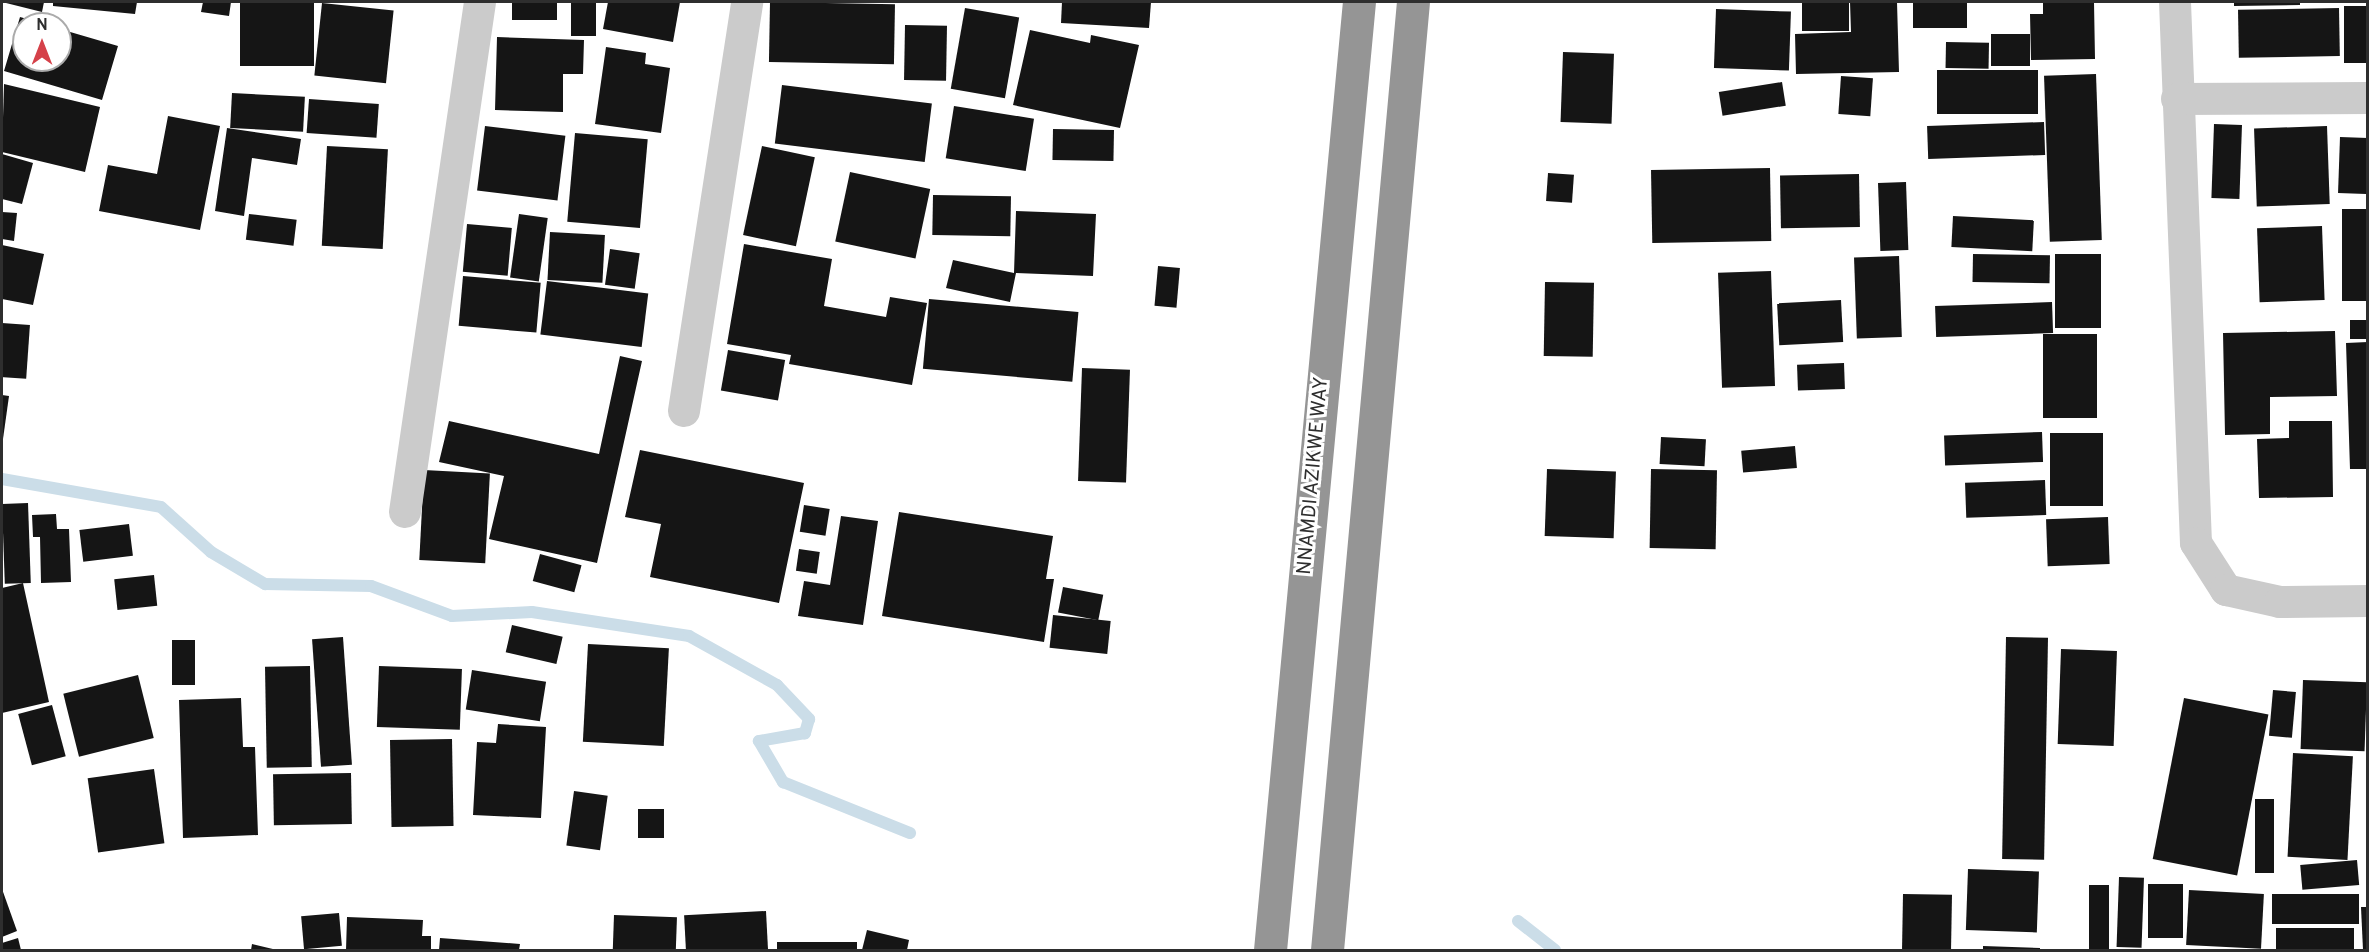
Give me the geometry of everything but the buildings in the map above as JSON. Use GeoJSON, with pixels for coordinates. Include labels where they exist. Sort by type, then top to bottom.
{"type":"FeatureCollection","features":[{"type":"Feature","properties":{"kind":"highway","name":"NNAMDI AZIKWE WAY"},"geometry":{"type":"LineString","coordinates":[[1270,951],[1359,2]]}},
{"type":"Feature","properties":{"kind":"highway"},"geometry":{"type":"LineString","coordinates":[[1328,951],[1413,2]]}},
{"type":"Feature","properties":{"kind":"street"},"geometry":{"type":"LineString","coordinates":[[405,512],[480,2]]}},
{"type":"Feature","properties":{"kind":"street"},"geometry":{"type":"LineString","coordinates":[[684,411],[747,2]]}},
{"type":"Feature","properties":{"kind":"street"},"geometry":{"type":"LineString","coordinates":[[2175,2],[2196,543],[2226,590],[2280,602],[2367,601]]}},
{"type":"Feature","properties":{"kind":"street"},"geometry":{"type":"LineString","coordinates":[[2177,99],[2367,98]]}},
{"type":"Feature","properties":{"kind":"waterway"},"geometry":{"type":"LineString","coordinates":[[2,479],[161,507],[211,552],[265,584],[371,586],[452,616],[532,612],[689,636],[777,685],[809,719],[805,733],[759,741],[783,782],[910,833]]}},
{"type":"Feature","properties":{"kind":"waterway"},"geometry":{"type":"LineString","coordinates":[[1518,921],[1555,950]]}}]}
